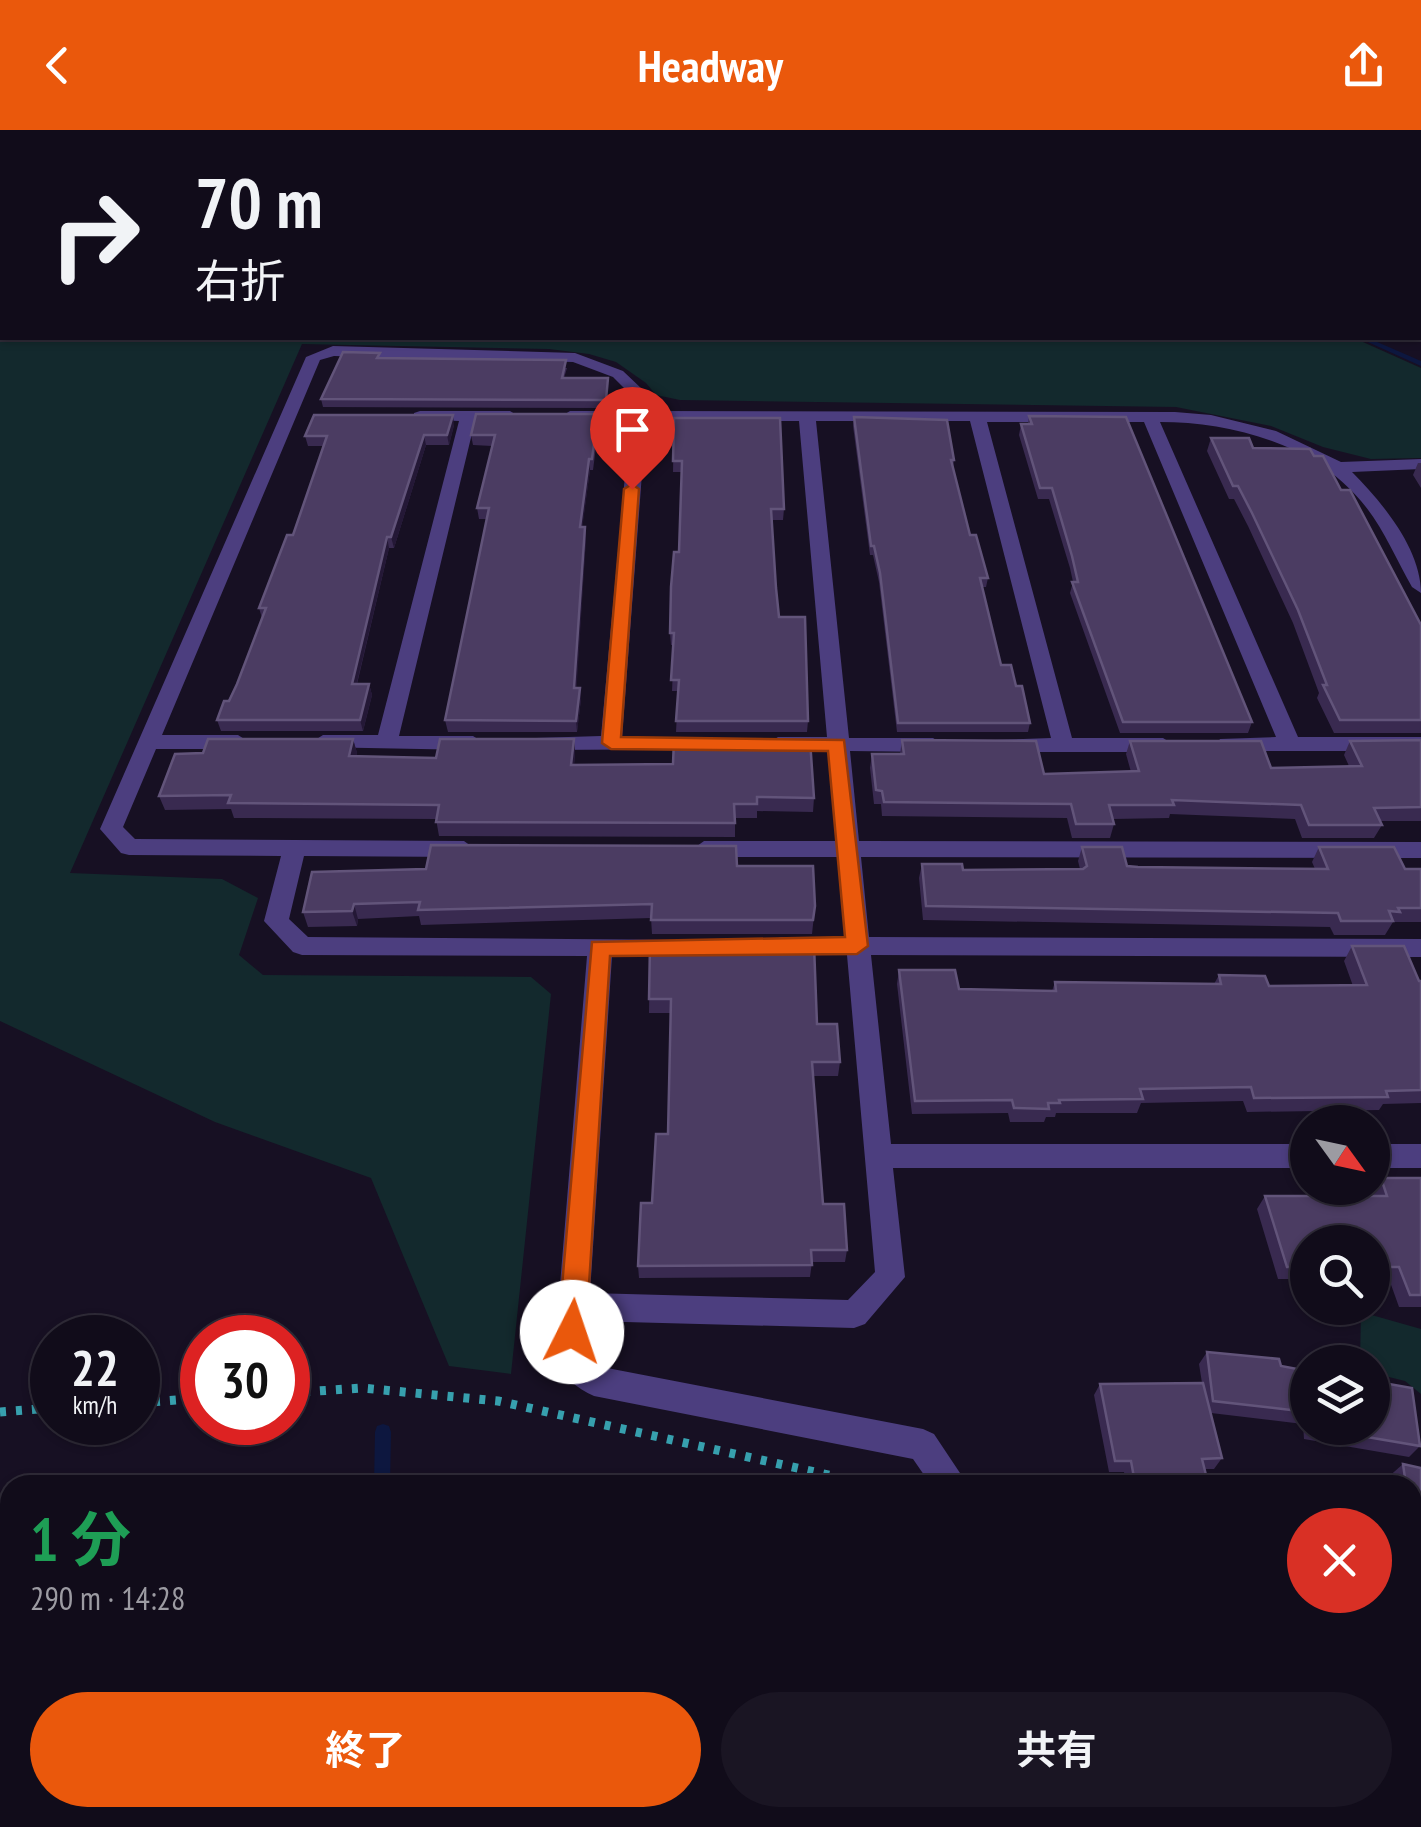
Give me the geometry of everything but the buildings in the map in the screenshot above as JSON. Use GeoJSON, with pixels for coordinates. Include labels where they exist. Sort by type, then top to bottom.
{"type":"FeatureCollection","features":[{"type":"Feature","properties":{"kind":"street"},"geometry":{"type":"LineString","coordinates":[[492,848],[130,847],[112,829],[297,416],[308,364],[314,357],[334,351],[575,358],[618,374],[635,390],[637,416],[611,743]]}},
{"type":"Feature","properties":{"kind":"street"},"geometry":{"type":"LineString","coordinates":[[396,416],[524,416]]}},
{"type":"Feature","properties":{"kind":"street"},"geometry":{"type":"LineString","coordinates":[[387,742],[468,416]]}},
{"type":"Feature","properties":{"kind":"street"},"geometry":{"type":"LineString","coordinates":[[543,416],[1211,420],[1270,434],[1338,467],[1371,501],[1421,587]]}},
{"type":"Feature","properties":{"kind":"street"},"geometry":{"type":"LineString","coordinates":[[574,1307],[854,1314],[890,1278],[807,416]]}},
{"type":"Feature","properties":{"kind":"street"},"geometry":{"type":"LineString","coordinates":[[977,416],[1063,745]]}},
{"type":"Feature","properties":{"kind":"street"},"geometry":{"type":"LineString","coordinates":[[1150,417],[1290,744]]}},
{"type":"Feature","properties":{"kind":"street"},"geometry":{"type":"LineString","coordinates":[[1338,467],[1421,464]]}},
{"type":"Feature","properties":{"kind":"street"},"geometry":{"type":"LineString","coordinates":[[148,742],[268,742]]}},
{"type":"Feature","properties":{"kind":"street"},"geometry":{"type":"LineString","coordinates":[[308,742],[724,744]]}},
{"type":"Feature","properties":{"kind":"street"},"geometry":{"type":"LineString","coordinates":[[762,744],[950,745]]}},
{"type":"Feature","properties":{"kind":"street"},"geometry":{"type":"LineString","coordinates":[[988,745],[1176,744]]}},
{"type":"Feature","properties":{"kind":"street"},"geometry":{"type":"LineString","coordinates":[[1214,744],[1421,744]]}},
{"type":"Feature","properties":{"kind":"street"},"geometry":{"type":"LineString","coordinates":[[295,848],[276,921],[302,946],[698,947]]}},
{"type":"Feature","properties":{"kind":"street"},"geometry":{"type":"LineString","coordinates":[[690,849],[1421,850]]}},
{"type":"Feature","properties":{"kind":"street"},"geometry":{"type":"LineString","coordinates":[[758,946],[1421,948]]}},
{"type":"Feature","properties":{"kind":"street"},"geometry":{"type":"LineString","coordinates":[[600,948],[570,1358],[594,1381],[923,1445],[944,1475]]}},
{"type":"Feature","properties":{"kind":"street"},"geometry":{"type":"LineString","coordinates":[[878,1156],[1290,1156]]}},
{"type":"Feature","properties":{"kind":"street"},"geometry":{"type":"LineString","coordinates":[[1390,1156],[1421,1156]]}},
{"type":"Feature","properties":{"kind":"path"},"geometry":{"type":"LineString","coordinates":[[310,1392],[362,1388],[498,1401],[828,1475]]}},
{"type":"Feature","properties":{"kind":"path"},"geometry":{"type":"LineString","coordinates":[[0,1412],[30,1410]]}},
{"type":"Feature","properties":{"kind":"green space"},"geometry":{"type":"Polygon","coordinates":[[[0,340],[1358,340],[1421,368],[1421,458],[1371,459],[1323,447],[1271,426],[1176,407],[680,400],[656,395],[616,362],[589,354],[549,349],[302,344],[70,873],[222,879],[258,898],[239,955],[263,975],[531,977],[551,994],[511,1374],[449,1366],[371,1178],[215,1122],[0,1021],[0,340]]]}},
{"type":"Feature","properties":{"kind":"green space"},"geometry":{"type":"Polygon","coordinates":[[[1390,1320],[1421,1329],[1421,1394],[1405,1381],[1390,1377],[1390,1345],[1360,1345],[1361,1325],[1390,1325],[1390,1320]]]}},
{"type":"Feature","properties":{"kind":"waterway"},"geometry":{"type":"LineString","coordinates":[[1367,340],[1421,364]]}},
{"type":"Feature","properties":{"kind":"waterway"},"geometry":{"type":"LineString","coordinates":[[382,1475],[383,1432]]}},
{"type":"Feature","properties":{"kind":"route"},"geometry":{"type":"LineString","coordinates":[[572,1332],[600,948],[857,946],[837,745],[611,743],[632,489]]}}]}
